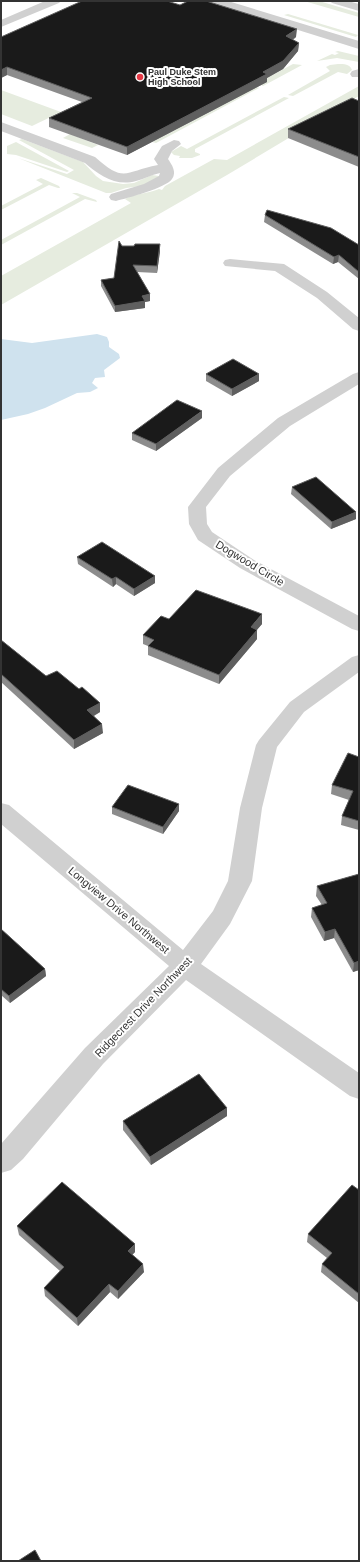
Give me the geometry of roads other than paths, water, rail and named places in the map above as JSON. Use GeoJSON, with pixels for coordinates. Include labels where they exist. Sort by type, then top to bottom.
{"type":"FeatureCollection","features":[{"type":"Feature","properties":{"kind":"street"},"geometry":{"type":"LineString","coordinates":[[1,24],[55,1]]}},
{"type":"Feature","properties":{"kind":"street"},"geometry":{"type":"LineString","coordinates":[[216,1],[359,45]]}},
{"type":"Feature","properties":{"kind":"street"},"geometry":{"type":"LineString","coordinates":[[336,1],[359,8]]}},
{"type":"Feature","properties":{"kind":"street"},"geometry":{"type":"LineString","coordinates":[[1,126],[90,160],[100,169],[117,178],[132,178],[149,171],[167,168]]}},
{"type":"Feature","properties":{"kind":"street"},"geometry":{"type":"LineString","coordinates":[[116,197],[149,187],[166,178],[167,168],[161,159],[167,149],[174,144]]}},
{"type":"Feature","properties":{"kind":"street"},"geometry":{"type":"LineString","coordinates":[[230,262],[279,267],[322,295],[359,326]]}},
{"type":"Feature","properties":{"kind":"street","name":"Dogwood Circle"},"geometry":{"type":"LineString","coordinates":[[359,377],[284,422],[224,472],[197,507],[198,524],[205,536],[247,564],[359,624]]}},
{"type":"Feature","properties":{"kind":"street","name":"Ridgecrest Drive Northwest"},"geometry":{"type":"LineString","coordinates":[[1,1160],[13,1150],[94,1056],[185,966],[222,917],[240,881],[251,808],[267,745],[297,707],[359,662]]}},
{"type":"Feature","properties":{"kind":"street","name":"Longview Drive Northwest"},"geometry":{"type":"LineString","coordinates":[[1,811],[185,966],[359,1088]]}},
{"type":"Feature","properties":{"kind":"water"},"geometry":{"type":"Polygon","coordinates":[[[97,334],[107,337],[109,347],[119,354],[120,358],[104,370],[105,377],[95,378],[92,383],[98,388],[90,392],[77,393],[28,414],[1,420],[1,339],[32,343],[97,334]]]}},
{"type":"Feature","properties":{"kind":"place","name":"Paul Duke Stem High School"},"geometry":{"type":"Point","coordinates":[140,77]}}]}
